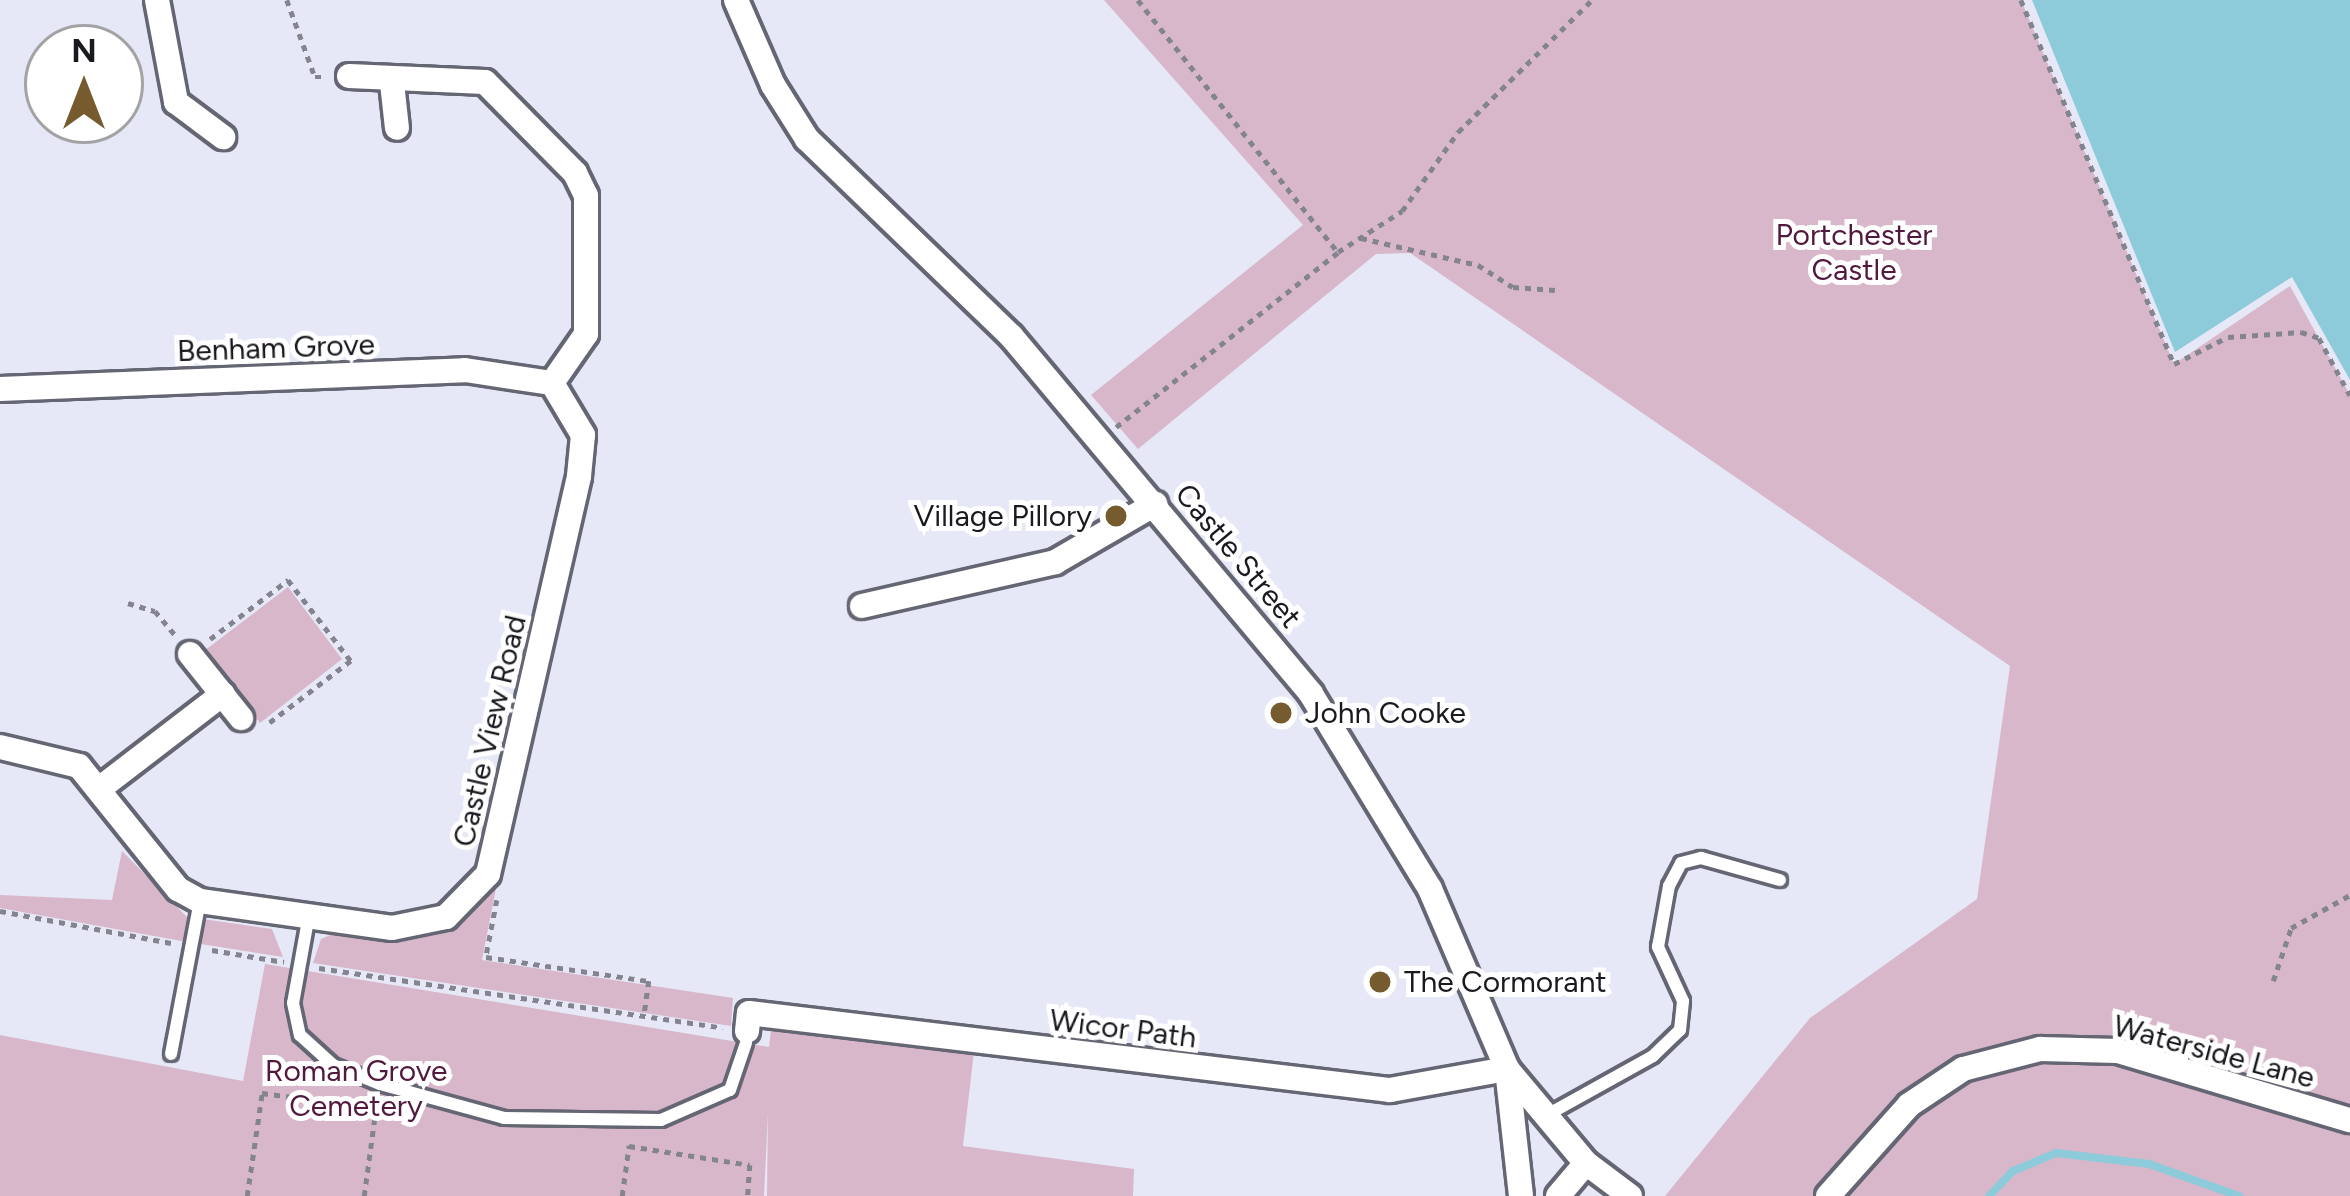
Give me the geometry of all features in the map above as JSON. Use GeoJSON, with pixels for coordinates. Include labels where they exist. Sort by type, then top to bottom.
{"type":"FeatureCollection","features":[{"type":"Feature","properties":{"kind":"street"},"geometry":{"type":"LineString","coordinates":[[157,0],[176,102],[223,137]]}},
{"type":"Feature","properties":{"kind":"street","name":"Castle Street"},"geometry":{"type":"LineString","coordinates":[[736,0],[772,85],[807,139],[1011,336],[1311,694],[1430,889],[1507,1069],[1586,1163],[1630,1196]]}},
{"type":"Feature","properties":{"kind":"street"},"geometry":{"type":"LineString","coordinates":[[349,76],[392,83],[458,76],[484,82],[575,173],[586,196],[586,334],[552,382]]}},
{"type":"Feature","properties":{"kind":"street"},"geometry":{"type":"LineString","coordinates":[[392,83],[397,128]]}},
{"type":"Feature","properties":{"kind":"street","name":"Benham Grove"},"geometry":{"type":"LineString","coordinates":[[0,389],[465,370],[552,382]]}},
{"type":"Feature","properties":{"kind":"street","name":"Castle View Road"},"geometry":{"type":"LineString","coordinates":[[200,901],[308,920],[392,928],[446,917],[488,874],[579,476],[583,435],[552,382]]}},
{"type":"Feature","properties":{"kind":"street"},"geometry":{"type":"LineString","coordinates":[[862,606],[1055,562],[1155,504]]}},
{"type":"Feature","properties":{"kind":"street"},"geometry":{"type":"LineString","coordinates":[[190,654],[241,718]]}},
{"type":"Feature","properties":{"kind":"street"},"geometry":{"type":"LineString","coordinates":[[99,789],[223,694]]}},
{"type":"Feature","properties":{"kind":"street"},"geometry":{"type":"LineString","coordinates":[[0,747],[67,760],[99,789],[178,889],[200,901]]}},
{"type":"Feature","properties":{"kind":"street","name":"Wicor Path"},"geometry":{"type":"LineString","coordinates":[[747,1037],[749,1013],[1390,1090],[1507,1069]]}},
{"type":"Feature","properties":{"kind":"street","name":"Waterside Lane"},"geometry":{"type":"LineString","coordinates":[[1828,1196],[1909,1105],[1963,1069],[2040,1049],[2118,1051],[2348,1116]]}},
{"type":"Feature","properties":{"kind":"street"},"geometry":{"type":"LineString","coordinates":[[1507,1069],[1521,1196]]}},
{"type":"Feature","properties":{"kind":"street"},"geometry":{"type":"LineString","coordinates":[[1558,1196],[1586,1163]]}},
{"type":"Feature","properties":{"kind":"lane"},"geometry":{"type":"LineString","coordinates":[[1546,1115],[1653,1057],[1680,1030],[1683,1001],[1658,947],[1669,886],[1681,863],[1701,858],[1780,880]]}},
{"type":"Feature","properties":{"kind":"lane"},"geometry":{"type":"LineString","coordinates":[[171,1054],[200,901]]}},
{"type":"Feature","properties":{"kind":"lane"},"geometry":{"type":"LineString","coordinates":[[308,920],[292,1003],[300,1035],[333,1065],[380,1084],[504,1118],[632,1122],[715,1103],[743,1068],[747,1037]]}},
{"type":"Feature","properties":{"kind":"path"},"geometry":{"type":"LineString","coordinates":[[287,0],[315,77],[349,76]]}},
{"type":"Feature","properties":{"kind":"path"},"geometry":{"type":"LineString","coordinates":[[1138,0],[1338,252]]}},
{"type":"Feature","properties":{"kind":"path"},"geometry":{"type":"LineString","coordinates":[[1100,440],[1338,252],[1402,211],[1458,132],[1592,0]]}},
{"type":"Feature","properties":{"kind":"path"},"geometry":{"type":"LineString","coordinates":[[2021,0],[2174,364],[2228,337],[2301,332],[2319,338],[2350,395]]}},
{"type":"Feature","properties":{"kind":"path"},"geometry":{"type":"LineString","coordinates":[[1361,238],[1478,265],[1513,287],[1555,290]]}},
{"type":"Feature","properties":{"kind":"path"},"geometry":{"type":"LineString","coordinates":[[128,602],[155,611],[190,654],[288,580],[351,661],[254,734],[241,718]]}},
{"type":"Feature","properties":{"kind":"path"},"geometry":{"type":"LineString","coordinates":[[501,879],[486,957],[649,981],[644,1016]]}},
{"type":"Feature","properties":{"kind":"path"},"geometry":{"type":"LineString","coordinates":[[2273,981],[2291,928],[2350,896]]}},
{"type":"Feature","properties":{"kind":"path"},"geometry":{"type":"LineString","coordinates":[[0,911],[747,1037]]}},
{"type":"Feature","properties":{"kind":"path"},"geometry":{"type":"LineString","coordinates":[[364,1196],[380,1084]]}},
{"type":"Feature","properties":{"kind":"path"},"geometry":{"type":"LineString","coordinates":[[247,1196],[262,1093],[376,1108]]}},
{"type":"Feature","properties":{"kind":"path"},"geometry":{"type":"LineString","coordinates":[[622,1196],[632,1122]]}},
{"type":"Feature","properties":{"kind":"path"},"geometry":{"type":"LineString","coordinates":[[628,1146],[750,1165],[748,1196]]}},
{"type":"Feature","properties":{"kind":"green space","name":"Portchester Castle"},"geometry":{"type":"Polygon","coordinates":[[[1104,0],[2021,0],[2174,364],[2290,286],[2350,395],[2350,1196],[1665,1196],[1810,1018],[1977,899],[2010,666],[1410,253],[1376,254],[1138,449],[1091,395],[1303,225],[1104,0]]]}},
{"type":"Feature","properties":{"kind":"green space"},"geometry":{"type":"Polygon","coordinates":[[[288,587],[342,659],[260,723],[204,651],[288,587]]]}},
{"type":"Feature","properties":{"kind":"green space"},"geometry":{"type":"Polygon","coordinates":[[[122,851],[187,917],[187,942],[0,908],[0,895],[112,900],[122,851]]]}},
{"type":"Feature","properties":{"kind":"green space"},"geometry":{"type":"Polygon","coordinates":[[[499,873],[482,960],[733,998],[731,1026],[313,963],[321,939],[335,933],[414,938],[452,923],[499,873]]]}},
{"type":"Feature","properties":{"kind":"green space"},"geometry":{"type":"Polygon","coordinates":[[[203,919],[272,929],[283,957],[201,944],[203,919]]]}},
{"type":"Feature","properties":{"kind":"green space","name":"Roman Grove Cemetery"},"geometry":{"type":"Polygon","coordinates":[[[265,964],[769,1047],[771,1030],[974,1052],[963,1146],[1134,1169],[1133,1196],[767,1196],[768,1113],[764,1196],[0,1196],[0,1035],[243,1081],[265,964]]]}},
{"type":"Feature","properties":{"kind":"water"},"geometry":{"type":"Polygon","coordinates":[[[2032,0],[2350,0],[2350,380],[2292,277],[2175,352],[2032,0]]]}},
{"type":"Feature","properties":{"kind":"waterway"},"geometry":{"type":"LineString","coordinates":[[1989,1196],[2013,1171],[2056,1153],[2149,1164],[2239,1196]]}},
{"type":"Feature","properties":{"kind":"place","name":"Village Pillory"},"geometry":{"type":"Point","coordinates":[1116,516]}},
{"type":"Feature","properties":{"kind":"place","name":"John Cooke"},"geometry":{"type":"Point","coordinates":[1281,713]}},
{"type":"Feature","properties":{"kind":"place","name":"The Cormorant"},"geometry":{"type":"Point","coordinates":[1380,982]}}]}
